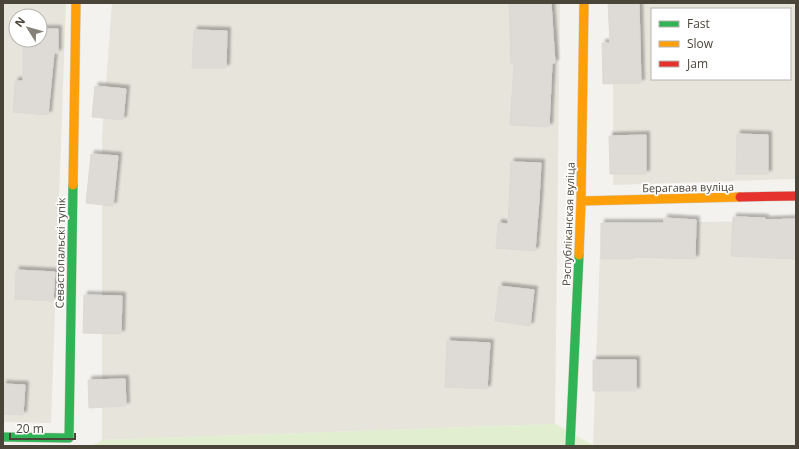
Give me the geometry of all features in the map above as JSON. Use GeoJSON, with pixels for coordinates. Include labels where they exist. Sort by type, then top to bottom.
{"type":"FeatureCollection","features":[{"type":"Feature","properties":{"kind":"street","name":"Севастопальскі тупік"},"geometry":{"type":"LineString","coordinates":[[3,437],[69,438],[76,3]]}},
{"type":"Feature","properties":{"kind":"street","name":"Рэспубліканская вуліца"},"geometry":{"type":"LineString","coordinates":[[570,446],[581,201],[584,3]]}},
{"type":"Feature","properties":{"kind":"street","name":"Берагавая вуліца"},"geometry":{"type":"LineString","coordinates":[[581,201],[796,196]]}},
{"type":"Feature","properties":{"kind":"shaded area"},"geometry":{"type":"Polygon","coordinates":[[[3,3],[66,3],[51,423],[3,422],[3,3]]]}},
{"type":"Feature","properties":{"kind":"shaded area"},"geometry":{"type":"Polygon","coordinates":[[[112,3],[560,3],[555,424],[102,440],[102,136],[112,3]]]}},
{"type":"Feature","properties":{"kind":"shaded area"},"geometry":{"type":"Polygon","coordinates":[[[613,3],[796,3],[796,179],[613,185],[613,3]]]}},
{"type":"Feature","properties":{"kind":"shaded area"},"geometry":{"type":"Polygon","coordinates":[[[796,221],[796,446],[593,445],[601,223],[796,221]]]}},
{"type":"Feature","properties":{"kind":"green space"},"geometry":{"type":"Polygon","coordinates":[[[555,424],[593,445],[601,446],[92,446],[102,440],[555,424]]]}},
{"type":"Feature","properties":{"kind":"building"},"geometry":{"type":"Polygon","coordinates":[[[509,3],[551,3],[555,63],[552,63],[549,127],[510,125],[514,64],[511,64],[509,3]]]}},
{"type":"Feature","properties":{"kind":"building"},"geometry":{"type":"Polygon","coordinates":[[[608,3],[639,3],[641,83],[603,84],[602,43],[610,43],[608,3]]]}},
{"type":"Feature","properties":{"kind":"building"},"geometry":{"type":"Polygon","coordinates":[[[48,29],[58,29],[58,53],[54,53],[48,115],[13,112],[15,81],[23,81],[23,48],[48,48],[48,29]]]}},
{"type":"Feature","properties":{"kind":"building"},"geometry":{"type":"Polygon","coordinates":[[[194,30],[227,31],[226,68],[192,68],[194,30]]]}},
{"type":"Feature","properties":{"kind":"building"},"geometry":{"type":"Polygon","coordinates":[[[95,86],[126,89],[123,120],[92,117],[95,86]]]}},
{"type":"Feature","properties":{"kind":"building"},"geometry":{"type":"Polygon","coordinates":[[[737,134],[768,135],[768,174],[736,174],[737,134]]]}},
{"type":"Feature","properties":{"kind":"building"},"geometry":{"type":"Polygon","coordinates":[[[646,135],[646,174],[610,174],[609,136],[646,135]]]}},
{"type":"Feature","properties":{"kind":"building"},"geometry":{"type":"Polygon","coordinates":[[[91,154],[118,156],[113,206],[86,203],[91,154]]]}},
{"type":"Feature","properties":{"kind":"building"},"geometry":{"type":"Polygon","coordinates":[[[511,162],[541,163],[535,251],[496,248],[498,223],[508,224],[511,162]]]}},
{"type":"Feature","properties":{"kind":"building"},"geometry":{"type":"Polygon","coordinates":[[[733,217],[765,218],[765,220],[796,219],[796,259],[731,256],[733,217]]]}},
{"type":"Feature","properties":{"kind":"building"},"geometry":{"type":"Polygon","coordinates":[[[664,218],[696,220],[695,259],[633,257],[633,259],[601,259],[601,223],[664,223],[664,218]]]}},
{"type":"Feature","properties":{"kind":"building"},"geometry":{"type":"Polygon","coordinates":[[[16,270],[55,272],[53,301],[15,299],[16,270]]]}},
{"type":"Feature","properties":{"kind":"building"},"geometry":{"type":"Polygon","coordinates":[[[499,286],[534,290],[530,326],[495,321],[499,286]]]}},
{"type":"Feature","properties":{"kind":"building"},"geometry":{"type":"Polygon","coordinates":[[[84,295],[122,296],[121,334],[83,333],[84,295]]]}},
{"type":"Feature","properties":{"kind":"building"},"geometry":{"type":"Polygon","coordinates":[[[447,341],[490,343],[487,389],[445,387],[447,341]]]}},
{"type":"Feature","properties":{"kind":"building"},"geometry":{"type":"Polygon","coordinates":[[[593,360],[636,360],[636,391],[593,391],[593,360]]]}},
{"type":"Feature","properties":{"kind":"building"},"geometry":{"type":"Polygon","coordinates":[[[125,379],[126,406],[89,408],[88,380],[125,379]]]}},
{"type":"Feature","properties":{"kind":"building"},"geometry":{"type":"Polygon","coordinates":[[[3,384],[25,385],[23,415],[3,414],[3,384]]]}},
{"type":"Feature","properties":{"kind":"traffic: fast"},"geometry":{"type":"LineString","coordinates":[[3,437],[69,438],[73,185]]}},
{"type":"Feature","properties":{"kind":"traffic: fast"},"geometry":{"type":"LineString","coordinates":[[570,446],[579,255]]}},
{"type":"Feature","properties":{"kind":"traffic: slow"},"geometry":{"type":"LineString","coordinates":[[73,185],[76,3]]}},
{"type":"Feature","properties":{"kind":"traffic: slow"},"geometry":{"type":"LineString","coordinates":[[579,255],[584,3]]}},
{"type":"Feature","properties":{"kind":"traffic: slow"},"geometry":{"type":"LineString","coordinates":[[581,201],[740,197]]}},
{"type":"Feature","properties":{"kind":"traffic: jam"},"geometry":{"type":"LineString","coordinates":[[740,197],[796,196]]}}]}
